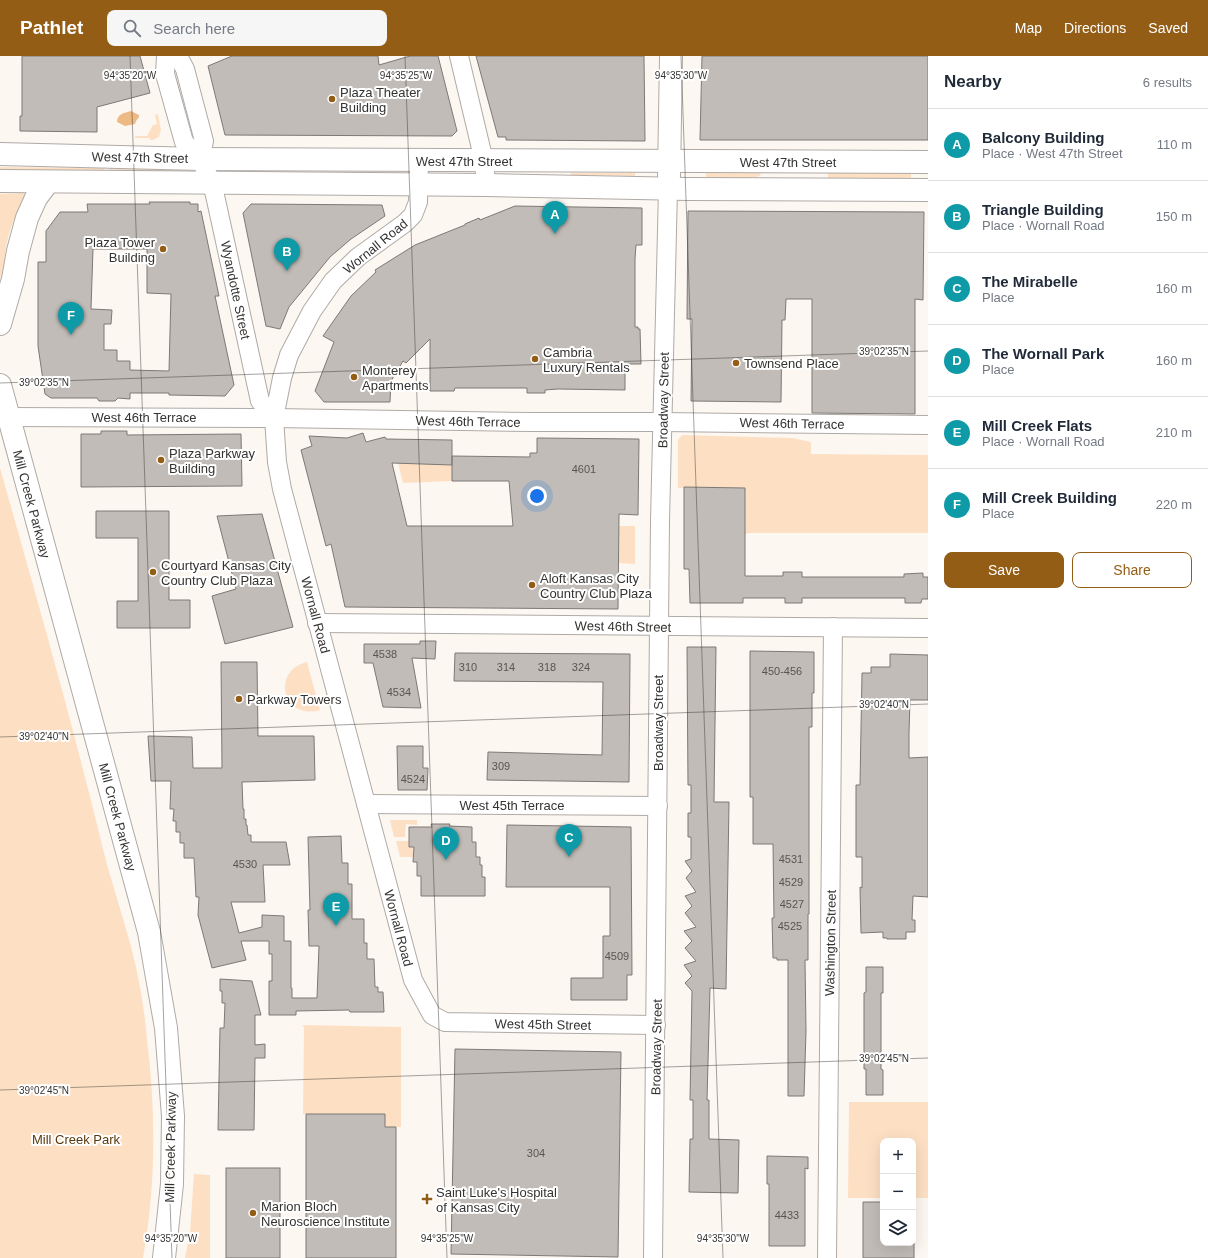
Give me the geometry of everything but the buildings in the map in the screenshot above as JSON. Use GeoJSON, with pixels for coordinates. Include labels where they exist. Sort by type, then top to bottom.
{"type":"FeatureCollection","features":[{"type":"Feature","properties":{"kind":"main road"},"geometry":{"type":"LineString","coordinates":[[668,189],[670,56]]}},
{"type":"Feature","properties":{"kind":"main road","name":"West 47th Street"},"geometry":{"type":"LineString","coordinates":[[0,154],[484,161],[928,162]]}},
{"type":"Feature","properties":{"kind":"main road"},"geometry":{"type":"LineString","coordinates":[[752,190],[772,181],[784,170],[787,162]]}},
{"type":"Feature","properties":{"kind":"main road"},"geometry":{"type":"LineString","coordinates":[[800,190],[803,180],[812,169],[835,162]]}},
{"type":"Feature","properties":{"kind":"main road","name":"West 47th Street"},"geometry":{"type":"LineString","coordinates":[[0,182],[486,185],[752,190],[928,190]]}},
{"type":"Feature","properties":{"kind":"main road"},"geometry":{"type":"LineString","coordinates":[[0,324],[13,279],[27,218],[36,198],[48,182]]}},
{"type":"Feature","properties":{"kind":"main road","name":"Mill Creek Parkway"},"geometry":{"type":"LineString","coordinates":[[0,385],[149,932],[166,1028],[173,1116],[172,1184],[164,1258]]}},
{"type":"Feature","properties":{"kind":"street","name":"Wyandotte Street"},"geometry":{"type":"LineString","coordinates":[[166,56],[166,74],[184,142],[200,158],[212,183],[260,401],[274,418]]}},
{"type":"Feature","properties":{"kind":"street"},"geometry":{"type":"LineString","coordinates":[[178,56],[185,69],[204,141],[200,158]]}},
{"type":"Feature","properties":{"kind":"street"},"geometry":{"type":"LineString","coordinates":[[459,56],[484,161],[486,185]]}},
{"type":"Feature","properties":{"kind":"street","name":"Wornall Road"},"geometry":{"type":"LineString","coordinates":[[419,160],[418,202],[413,215],[405,223],[358,257],[333,281],[312,311],[289,355],[282,378],[274,418],[282,489],[317,623],[413,980],[432,1015]]}},
{"type":"Feature","properties":{"kind":"street","name":"Broadway Street"},"geometry":{"type":"LineString","coordinates":[[654,1258],[659,626],[662,422],[668,189]]}},
{"type":"Feature","properties":{"kind":"street","name":"West 46th Terrace"},"geometry":{"type":"LineString","coordinates":[[8,416],[928,425]]}},
{"type":"Feature","properties":{"kind":"street","name":"West 46th Street"},"geometry":{"type":"LineString","coordinates":[[317,623],[928,628]]}},
{"type":"Feature","properties":{"kind":"street","name":"Washington Street"},"geometry":{"type":"LineString","coordinates":[[827,1258],[833,628]]}},
{"type":"Feature","properties":{"kind":"street","name":"West 45th Terrace"},"geometry":{"type":"LineString","coordinates":[[366,804],[658,806]]}},
{"type":"Feature","properties":{"kind":"street","name":"West 45th Street"},"geometry":{"type":"LineString","coordinates":[[432,1015],[445,1022],[656,1025]]}},
{"type":"Feature","properties":{"kind":"green space"},"geometry":{"type":"Polygon","coordinates":[[[158,114],[161,130],[159,137],[153,140],[150,140],[150,138],[135,138],[135,136],[147,136],[153,125],[157,124],[155,115],[158,114]]]}},
{"type":"Feature","properties":{"kind":"green space"},"geometry":{"type":"Polygon","coordinates":[[[0,167],[104,168],[104,172],[0,171],[0,167]]]}},
{"type":"Feature","properties":{"kind":"green space"},"geometry":{"type":"Polygon","coordinates":[[[109,168],[177,169],[179,173],[109,172],[109,168]]]}},
{"type":"Feature","properties":{"kind":"green space"},"geometry":{"type":"Polygon","coordinates":[[[706,171],[761,172],[760,176],[748,179],[706,178],[706,171]]]}},
{"type":"Feature","properties":{"kind":"green space"},"geometry":{"type":"Polygon","coordinates":[[[828,172],[911,173],[911,184],[828,179],[828,172]]]}},
{"type":"Feature","properties":{"kind":"green space"},"geometry":{"type":"Polygon","coordinates":[[[571,173],[635,173],[635,176],[571,175],[571,173]]]}},
{"type":"Feature","properties":{"kind":"green space"},"geometry":{"type":"Polygon","coordinates":[[[23,193],[27,195],[14,220],[9,234],[5,255],[4,276],[1,278],[0,194],[23,193]]]}},
{"type":"Feature","properties":{"kind":"green space"},"geometry":{"type":"Polygon","coordinates":[[[683,435],[793,438],[811,442],[811,454],[928,455],[928,533],[745,534],[745,488],[678,488],[678,440],[683,435]]]}},
{"type":"Feature","properties":{"kind":"green space"},"geometry":{"type":"Polygon","coordinates":[[[398,463],[452,465],[452,481],[403,483],[398,463]]]}},
{"type":"Feature","properties":{"kind":"green space","name":"Mill Creek Park"},"geometry":{"type":"Polygon","coordinates":[[[0,468],[79,753],[140,985],[150,1066],[153,1121],[150,1204],[143,1258],[0,1258],[0,468]]]}},
{"type":"Feature","properties":{"kind":"green space"},"geometry":{"type":"Polygon","coordinates":[[[619,526],[635,526],[635,564],[619,563],[619,526]]]}},
{"type":"Feature","properties":{"kind":"green space"},"geometry":{"type":"Polygon","coordinates":[[[307,662],[320,710],[307,711],[297,708],[290,702],[286,694],[285,684],[288,675],[295,667],[307,662]]]}},
{"type":"Feature","properties":{"kind":"green space"},"geometry":{"type":"Polygon","coordinates":[[[390,820],[417,820],[417,825],[406,824],[405,837],[394,837],[390,820]]]}},
{"type":"Feature","properties":{"kind":"green space"},"geometry":{"type":"Polygon","coordinates":[[[396,841],[409,841],[409,847],[413,847],[413,857],[400,857],[396,841]]]}},
{"type":"Feature","properties":{"kind":"green space"},"geometry":{"type":"Polygon","coordinates":[[[302,1025],[401,1027],[401,1127],[385,1127],[385,1114],[303,1114],[304,1027],[302,1025]]]}},
{"type":"Feature","properties":{"kind":"green space"},"geometry":{"type":"Polygon","coordinates":[[[849,1102],[928,1102],[928,1198],[916,1198],[916,1138],[880,1138],[880,1198],[848,1198],[849,1102]]]}},
{"type":"Feature","properties":{"kind":"green space"},"geometry":{"type":"Polygon","coordinates":[[[194,1174],[210,1175],[210,1258],[185,1258],[190,1232],[194,1174]]]}},
{"type":"Feature","properties":{"kind":"shaded area"},"geometry":{"type":"Polygon","coordinates":[[[131,111],[139,115],[135,124],[125,126],[117,122],[118,117],[123,113],[131,111]]]}},
{"type":"Feature","properties":{"kind":"place","name":"Plaza Theater Building"},"geometry":{"type":"Point","coordinates":[332,99]}},
{"type":"Feature","properties":{"kind":"place","name":"Balcony Building"},"geometry":{"type":"Point","coordinates":[555,234]}},
{"type":"Feature","properties":{"kind":"place","name":"Plaza Tower Building"},"geometry":{"type":"Point","coordinates":[163,249]}},
{"type":"Feature","properties":{"kind":"place","name":"Triangle Building"},"geometry":{"type":"Point","coordinates":[287,271]}},
{"type":"Feature","properties":{"kind":"place","name":"Mill Creek Building"},"geometry":{"type":"Point","coordinates":[71,335]}},
{"type":"Feature","properties":{"kind":"place","name":"Cambria Luxury Rentals"},"geometry":{"type":"Point","coordinates":[535,359]}},
{"type":"Feature","properties":{"kind":"place","name":"Townsend Place"},"geometry":{"type":"Point","coordinates":[736,363]}},
{"type":"Feature","properties":{"kind":"place","name":"Monterey Apartments"},"geometry":{"type":"Point","coordinates":[354,377]}},
{"type":"Feature","properties":{"kind":"place","name":"Plaza Parkway Building"},"geometry":{"type":"Point","coordinates":[161,460]}},
{"type":"Feature","properties":{"kind":"place","name":"Courtyard Kansas City Country Club Plaza"},"geometry":{"type":"Point","coordinates":[153,572]}},
{"type":"Feature","properties":{"kind":"place","name":"Aloft Kansas City Country Club Plaza"},"geometry":{"type":"Point","coordinates":[532,585]}},
{"type":"Feature","properties":{"kind":"place","name":"Parkway Towers"},"geometry":{"type":"Point","coordinates":[239,699]}},
{"type":"Feature","properties":{"kind":"place","name":"The Mirabelle"},"geometry":{"type":"Point","coordinates":[569,857]}},
{"type":"Feature","properties":{"kind":"place","name":"The Wornall Park"},"geometry":{"type":"Point","coordinates":[446,860]}},
{"type":"Feature","properties":{"kind":"place","name":"Mill Creek Flats"},"geometry":{"type":"Point","coordinates":[336,926]}},
{"type":"Feature","properties":{"kind":"place","name":"Saint Luke's Hospital of Kansas City"},"geometry":{"type":"Point","coordinates":[427,1199]}},
{"type":"Feature","properties":{"kind":"place","name":"Marion Bloch Neuroscience Institute"},"geometry":{"type":"Point","coordinates":[253,1213]}}]}
